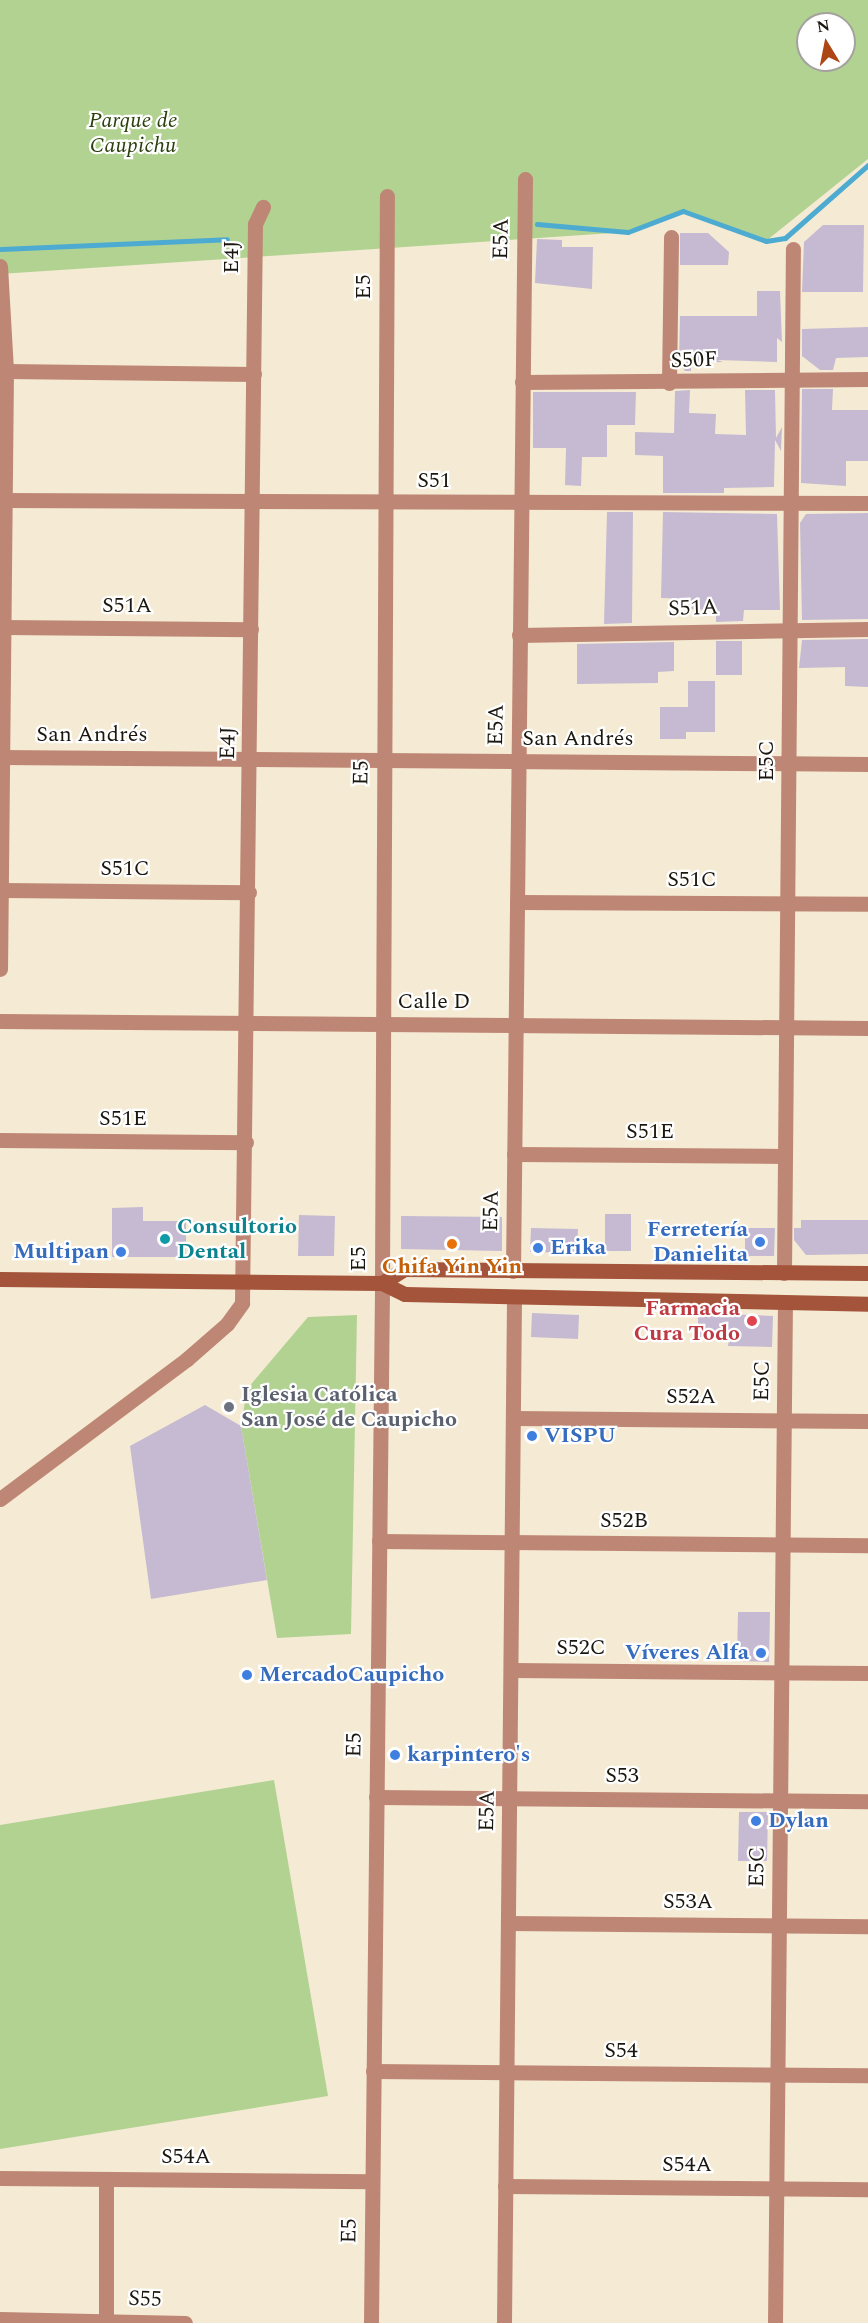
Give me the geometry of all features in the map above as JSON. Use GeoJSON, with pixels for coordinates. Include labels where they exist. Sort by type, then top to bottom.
{"type":"FeatureCollection","features":[{"type":"Feature","properties":{"kind":"main road"},"geometry":{"type":"LineString","coordinates":[[382,1283],[404,1269],[868,1273]]}},
{"type":"Feature","properties":{"kind":"main road"},"geometry":{"type":"LineString","coordinates":[[0,1279],[382,1283],[405,1294],[514,1299],[868,1304]]}},
{"type":"Feature","properties":{"kind":"street","name":"E5A"},"geometry":{"type":"LineString","coordinates":[[513,1271],[525,179]]}},
{"type":"Feature","properties":{"kind":"street","name":"E5"},"geometry":{"type":"LineString","coordinates":[[370,2323],[382,1283],[381,1024],[387,503],[387,196]]}},
{"type":"Feature","properties":{"kind":"street","name":"E4J"},"geometry":{"type":"LineString","coordinates":[[0,1498],[227,1324],[242,1303],[246,1143],[255,224],[264,207]]}},
{"type":"Feature","properties":{"kind":"street"},"geometry":{"type":"LineString","coordinates":[[669,383],[670,237]]}},
{"type":"Feature","properties":{"kind":"street","name":"E5C"},"geometry":{"type":"LineString","coordinates":[[784,1273],[793,249]]}},
{"type":"Feature","properties":{"kind":"street"},"geometry":{"type":"LineString","coordinates":[[0,266],[6,371],[2,500],[0,969]]}},
{"type":"Feature","properties":{"kind":"street"},"geometry":{"type":"LineString","coordinates":[[6,371],[254,374]]}},
{"type":"Feature","properties":{"kind":"street","name":"S50F"},"geometry":{"type":"LineString","coordinates":[[522,382],[669,383],[791,378],[868,379]]}},
{"type":"Feature","properties":{"kind":"street","name":"S51"},"geometry":{"type":"LineString","coordinates":[[2,500],[521,504],[868,503]]}},
{"type":"Feature","properties":{"kind":"street","name":"S51A"},"geometry":{"type":"LineString","coordinates":[[3,627],[251,629]]}},
{"type":"Feature","properties":{"kind":"street","name":"S51A"},"geometry":{"type":"LineString","coordinates":[[519,635],[790,628],[868,629]]}},
{"type":"Feature","properties":{"kind":"street","name":"San Andrés"},"geometry":{"type":"LineString","coordinates":[[1,757],[868,764]]}},
{"type":"Feature","properties":{"kind":"street","name":"S51C"},"geometry":{"type":"LineString","coordinates":[[1,890],[249,892]]}},
{"type":"Feature","properties":{"kind":"street","name":"S51C"},"geometry":{"type":"LineString","coordinates":[[517,902],[868,904]]}},
{"type":"Feature","properties":{"kind":"street","name":"Calle D"},"geometry":{"type":"LineString","coordinates":[[0,1021],[868,1028]]}},
{"type":"Feature","properties":{"kind":"street","name":"S51E"},"geometry":{"type":"LineString","coordinates":[[0,1140],[246,1143]]}},
{"type":"Feature","properties":{"kind":"street","name":"S51E"},"geometry":{"type":"LineString","coordinates":[[514,1154],[785,1156]]}},
{"type":"Feature","properties":{"kind":"street","name":"E5A"},"geometry":{"type":"LineString","coordinates":[[504,2323],[514,1299]]}},
{"type":"Feature","properties":{"kind":"street","name":"E5C"},"geometry":{"type":"LineString","coordinates":[[775,2323],[785,1303]]}},
{"type":"Feature","properties":{"kind":"street","name":"S52A"},"geometry":{"type":"LineString","coordinates":[[513,1418],[868,1421]]}},
{"type":"Feature","properties":{"kind":"street","name":"S52B"},"geometry":{"type":"LineString","coordinates":[[379,1541],[868,1545]]}},
{"type":"Feature","properties":{"kind":"street","name":"S52C"},"geometry":{"type":"LineString","coordinates":[[511,1670],[868,1673]]}},
{"type":"Feature","properties":{"kind":"street","name":"S53"},"geometry":{"type":"LineString","coordinates":[[376,1797],[868,1801]]}},
{"type":"Feature","properties":{"kind":"street","name":"S53A"},"geometry":{"type":"LineString","coordinates":[[508,1923],[868,1926]]}},
{"type":"Feature","properties":{"kind":"street","name":"S54"},"geometry":{"type":"LineString","coordinates":[[373,2071],[868,2075]]}},
{"type":"Feature","properties":{"kind":"street","name":"S54A"},"geometry":{"type":"LineString","coordinates":[[0,2178],[372,2181]]}},
{"type":"Feature","properties":{"kind":"street"},"geometry":{"type":"LineString","coordinates":[[106,2179],[106,2321]]}},
{"type":"Feature","properties":{"kind":"street","name":"S54A"},"geometry":{"type":"LineString","coordinates":[[505,2186],[868,2189]]}},
{"type":"Feature","properties":{"kind":"street","name":"S55"},"geometry":{"type":"LineString","coordinates":[[0,2319],[185,2323]]}},
{"type":"Feature","properties":{"kind":"green space","name":"Parque de Caupichu"},"geometry":{"type":"Polygon","coordinates":[[[0,0],[868,0],[868,159],[766,241],[683,211],[628,232],[0,274],[0,0]]]}},
{"type":"Feature","properties":{"kind":"green space"},"geometry":{"type":"Polygon","coordinates":[[[357,1315],[351,1634],[277,1638],[241,1426],[247,1389],[308,1317],[357,1315]]]}},
{"type":"Feature","properties":{"kind":"green space"},"geometry":{"type":"Polygon","coordinates":[[[274,1780],[328,2096],[0,2149],[0,1825],[274,1780]]]}},
{"type":"Feature","properties":{"kind":"building"},"geometry":{"type":"Polygon","coordinates":[[[823,225],[864,225],[863,292],[802,292],[804,242],[823,225]]]}},
{"type":"Feature","properties":{"kind":"building"},"geometry":{"type":"Polygon","coordinates":[[[680,233],[708,233],[729,252],[728,265],[680,265],[680,233]]]}},
{"type":"Feature","properties":{"kind":"building"},"geometry":{"type":"Polygon","coordinates":[[[537,239],[562,240],[562,247],[593,247],[592,289],[535,283],[537,239]]]}},
{"type":"Feature","properties":{"kind":"building"},"geometry":{"type":"Polygon","coordinates":[[[757,291],[780,291],[782,342],[777,338],[777,362],[717,360],[723,362],[691,363],[691,371],[685,371],[679,362],[680,316],[757,316],[757,291]]]}},
{"type":"Feature","properties":{"kind":"building"},"geometry":{"type":"Polygon","coordinates":[[[868,327],[868,357],[836,358],[833,370],[820,370],[802,356],[802,329],[868,327]]]}},
{"type":"Feature","properties":{"kind":"building"},"geometry":{"type":"Polygon","coordinates":[[[802,389],[833,389],[832,410],[868,410],[868,461],[846,461],[846,486],[801,483],[802,389]]]}},
{"type":"Feature","properties":{"kind":"building"},"geometry":{"type":"Polygon","coordinates":[[[690,390],[689,413],[716,414],[715,434],[746,435],[745,390],[775,390],[776,438],[782,427],[781,451],[775,440],[774,487],[724,488],[724,493],[663,493],[663,456],[635,455],[635,432],[674,433],[675,391],[690,390]]]}},
{"type":"Feature","properties":{"kind":"building"},"geometry":{"type":"Polygon","coordinates":[[[533,392],[636,392],[635,425],[607,425],[607,457],[582,457],[581,486],[565,485],[566,448],[533,448],[533,392]]]}},
{"type":"Feature","properties":{"kind":"building"},"geometry":{"type":"Polygon","coordinates":[[[607,512],[633,512],[632,623],[604,624],[607,512]]]}},
{"type":"Feature","properties":{"kind":"building"},"geometry":{"type":"Polygon","coordinates":[[[663,512],[777,514],[780,610],[744,610],[743,621],[716,622],[716,610],[688,609],[688,599],[661,598],[663,512]]]}},
{"type":"Feature","properties":{"kind":"building"},"geometry":{"type":"Polygon","coordinates":[[[868,513],[868,619],[802,620],[800,523],[806,514],[868,513]]]}},
{"type":"Feature","properties":{"kind":"building"},"geometry":{"type":"Polygon","coordinates":[[[868,639],[868,687],[845,686],[845,667],[799,668],[802,640],[868,639]]]}},
{"type":"Feature","properties":{"kind":"building"},"geometry":{"type":"Polygon","coordinates":[[[716,641],[742,641],[742,675],[716,675],[716,641]]]}},
{"type":"Feature","properties":{"kind":"building"},"geometry":{"type":"Polygon","coordinates":[[[674,642],[674,671],[658,672],[658,683],[577,684],[577,644],[674,642]]]}},
{"type":"Feature","properties":{"kind":"building"},"geometry":{"type":"Polygon","coordinates":[[[688,681],[715,681],[715,732],[686,732],[686,739],[660,739],[660,707],[688,707],[688,681]]]}},
{"type":"Feature","properties":{"kind":"building"},"geometry":{"type":"Polygon","coordinates":[[[143,1207],[143,1221],[186,1221],[186,1257],[112,1257],[112,1208],[143,1207]]]}},
{"type":"Feature","properties":{"kind":"building"},"geometry":{"type":"Polygon","coordinates":[[[605,1214],[631,1214],[631,1251],[605,1251],[605,1214]]]}},
{"type":"Feature","properties":{"kind":"building"},"geometry":{"type":"Polygon","coordinates":[[[299,1215],[335,1216],[334,1256],[298,1256],[299,1215]]]}},
{"type":"Feature","properties":{"kind":"building"},"geometry":{"type":"Polygon","coordinates":[[[401,1216],[502,1217],[502,1251],[401,1249],[401,1216]]]}},
{"type":"Feature","properties":{"kind":"building"},"geometry":{"type":"Polygon","coordinates":[[[801,1220],[868,1220],[868,1254],[806,1255],[794,1240],[794,1228],[801,1228],[801,1220]]]}},
{"type":"Feature","properties":{"kind":"building"},"geometry":{"type":"Polygon","coordinates":[[[531,1228],[578,1229],[577,1253],[530,1252],[531,1228]]]}},
{"type":"Feature","properties":{"kind":"building","name":"Ferretería Danielita"},"geometry":{"type":"Polygon","coordinates":[[[745,1228],[775,1228],[774,1256],[745,1256],[745,1228]]]}},
{"type":"Feature","properties":{"kind":"building"},"geometry":{"type":"Polygon","coordinates":[[[532,1313],[579,1315],[578,1339],[531,1337],[532,1313]]]}},
{"type":"Feature","properties":{"kind":"building"},"geometry":{"type":"Polygon","coordinates":[[[729,1314],[773,1316],[772,1347],[728,1346],[729,1338],[698,1337],[698,1317],[729,1314]]]}},
{"type":"Feature","properties":{"kind":"building"},"geometry":{"type":"Polygon","coordinates":[[[205,1405],[241,1426],[267,1580],[151,1599],[130,1446],[205,1405]]]}},
{"type":"Feature","properties":{"kind":"building"},"geometry":{"type":"Polygon","coordinates":[[[738,1612],[770,1612],[769,1662],[737,1661],[738,1612]]]}},
{"type":"Feature","properties":{"kind":"building"},"geometry":{"type":"Polygon","coordinates":[[[739,1812],[768,1812],[767,1861],[738,1861],[739,1812]]]}},
{"type":"Feature","properties":{"kind":"waterway"},"geometry":{"type":"LineString","coordinates":[[537,224],[628,232],[683,211],[766,241],[785,238],[868,165]]}},
{"type":"Feature","properties":{"kind":"waterway"},"geometry":{"type":"LineString","coordinates":[[1,249],[227,239]]}},
{"type":"Feature","properties":{"kind":"place","name":"Consultorio Dental"},"geometry":{"type":"Point","coordinates":[165,1239]}},
{"type":"Feature","properties":{"kind":"place","name":"Ferretería Danielita"},"geometry":{"type":"Point","coordinates":[760,1242]}},
{"type":"Feature","properties":{"kind":"place","name":"Chifa Yin Yin"},"geometry":{"type":"Point","coordinates":[452,1244]}},
{"type":"Feature","properties":{"kind":"place","name":"Erika"},"geometry":{"type":"Point","coordinates":[538,1248]}},
{"type":"Feature","properties":{"kind":"place","name":"Multipan"},"geometry":{"type":"Point","coordinates":[121,1252]}},
{"type":"Feature","properties":{"kind":"place","name":"Farmacia Cura Todo"},"geometry":{"type":"Point","coordinates":[752,1321]}},
{"type":"Feature","properties":{"kind":"place","name":"Iglesia Católica San José de Caupicho"},"geometry":{"type":"Point","coordinates":[229,1407]}},
{"type":"Feature","properties":{"kind":"place","name":"VISPU"},"geometry":{"type":"Point","coordinates":[532,1436]}},
{"type":"Feature","properties":{"kind":"place","name":"Víveres Alfa"},"geometry":{"type":"Point","coordinates":[761,1653]}},
{"type":"Feature","properties":{"kind":"place","name":"MercadoCaupicho"},"geometry":{"type":"Point","coordinates":[247,1675]}},
{"type":"Feature","properties":{"kind":"place","name":"karpintero's"},"geometry":{"type":"Point","coordinates":[395,1755]}},
{"type":"Feature","properties":{"kind":"place","name":"Dylan"},"geometry":{"type":"Point","coordinates":[756,1821]}}]}
